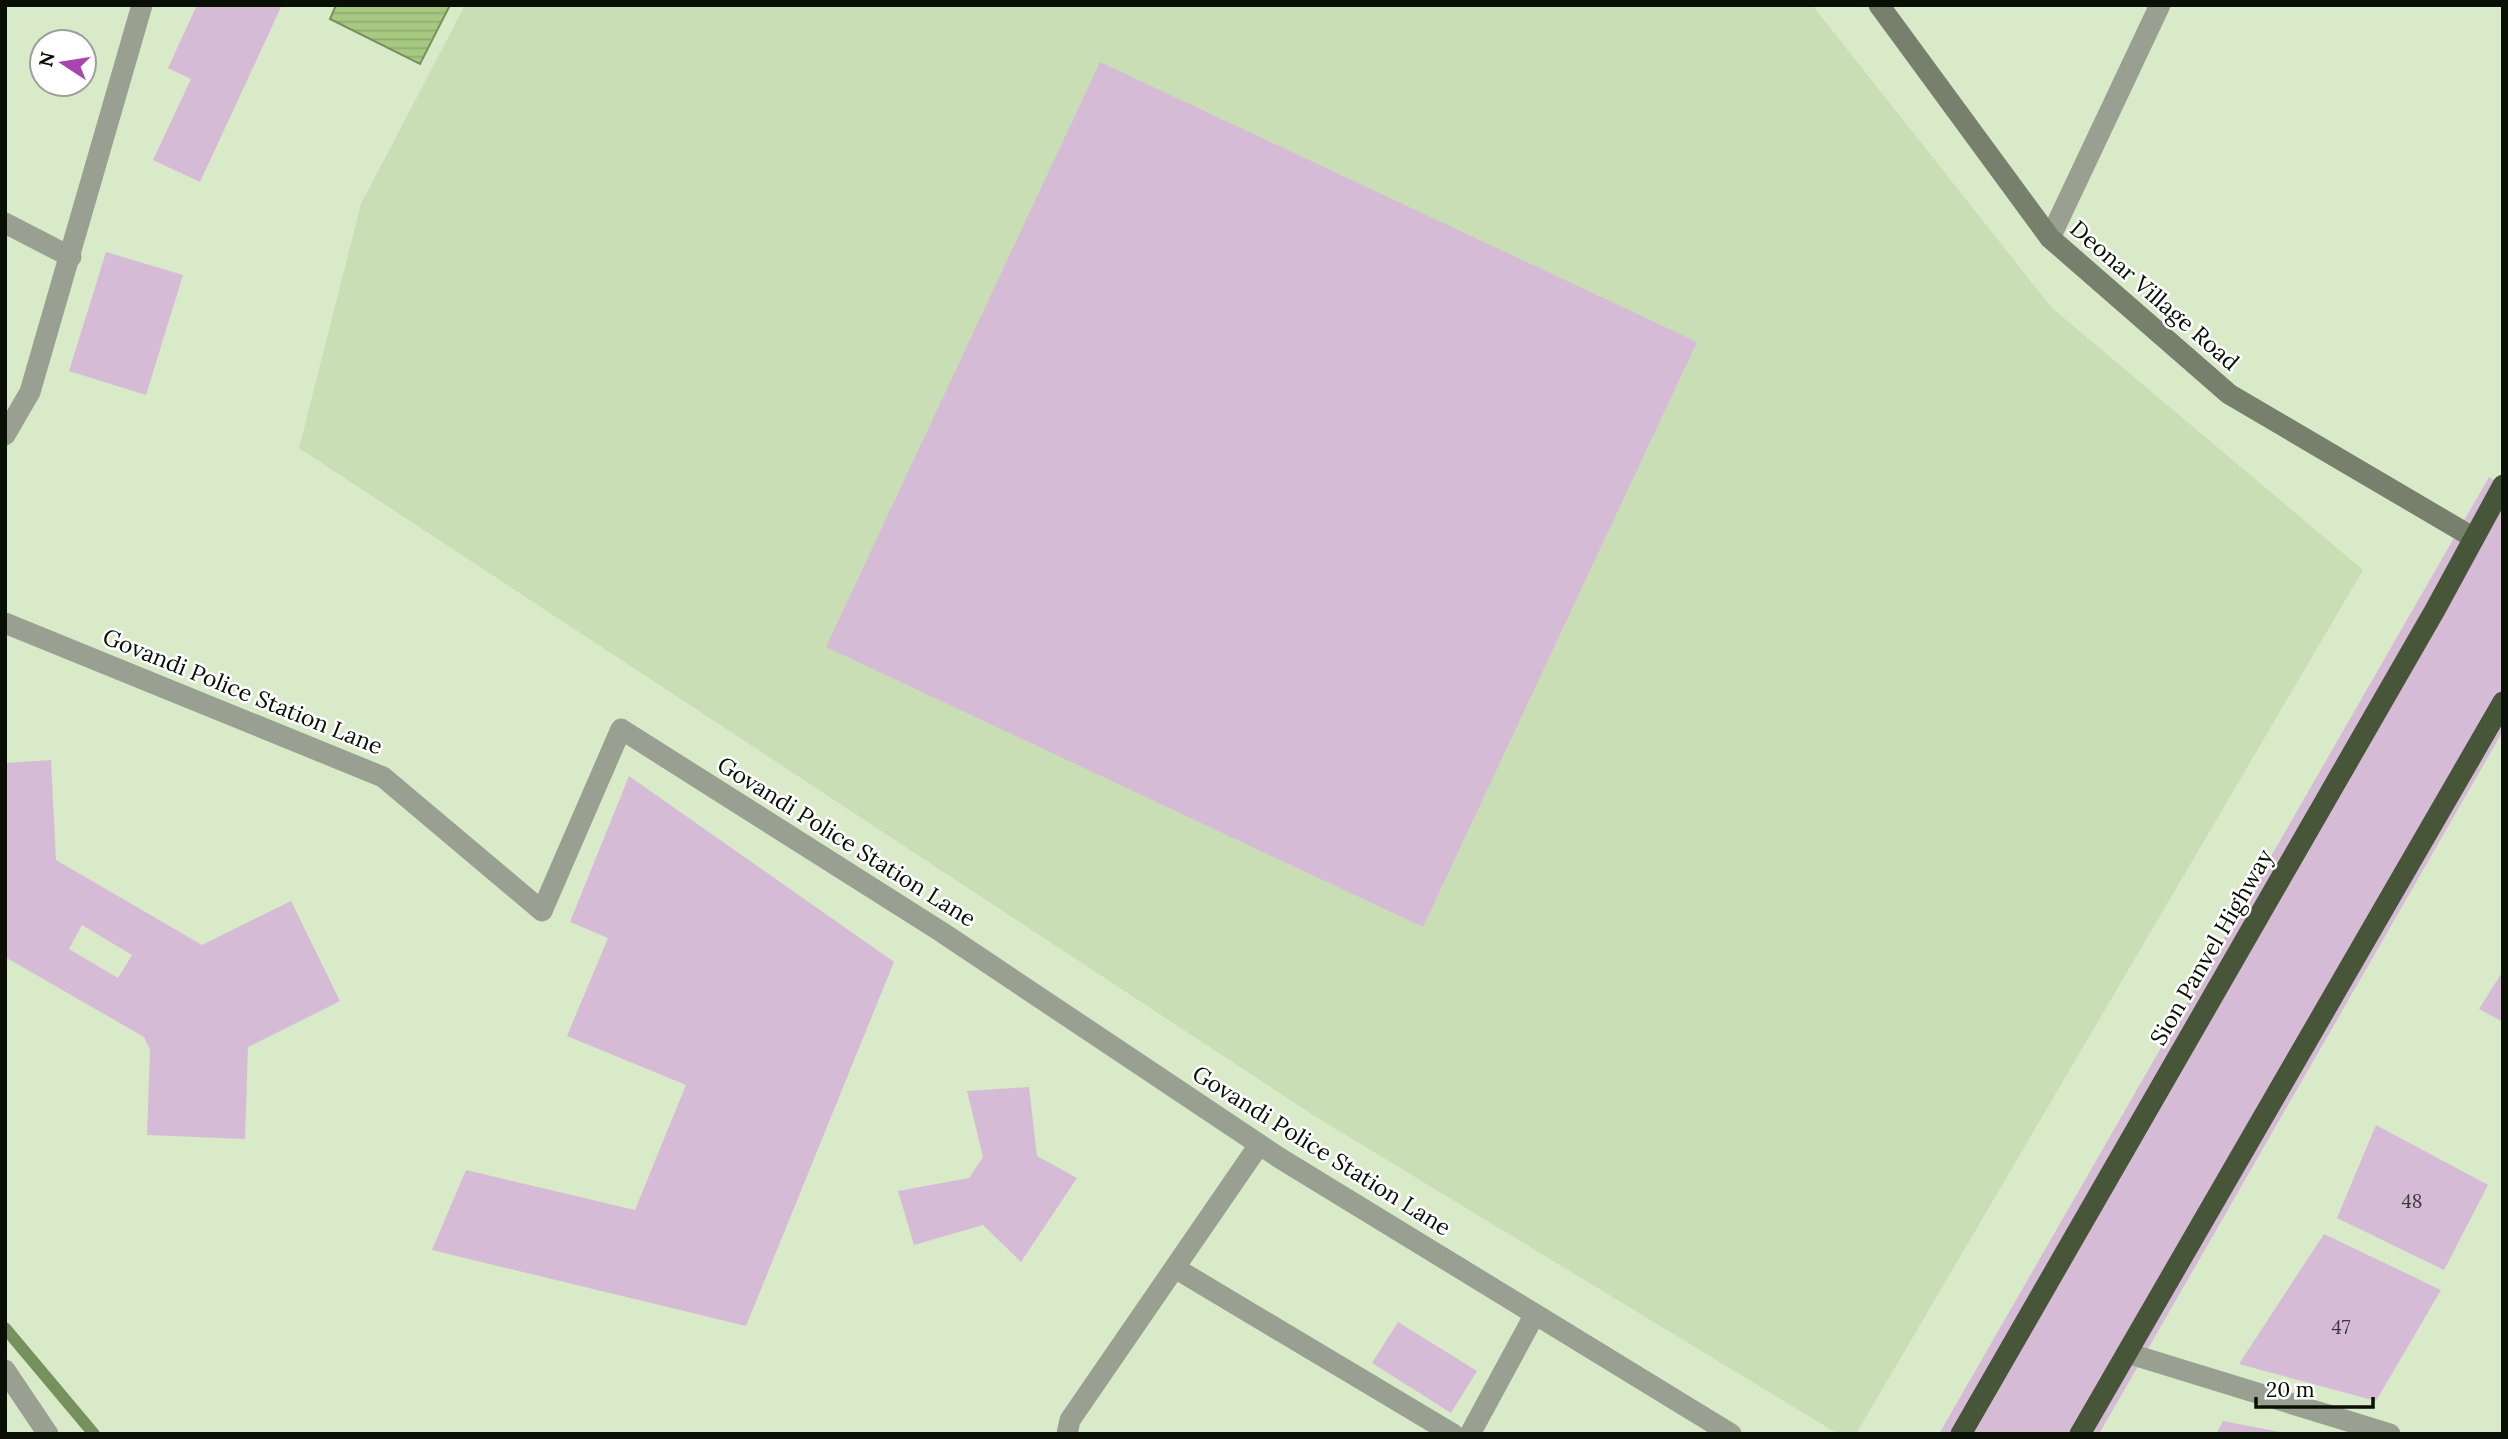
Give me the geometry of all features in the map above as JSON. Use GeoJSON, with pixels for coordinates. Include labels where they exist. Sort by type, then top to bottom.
{"type":"FeatureCollection","features":[{"type":"Feature","properties":{"kind":"highway","name":"Sion Panvel Highway"},"geometry":{"type":"LineString","coordinates":[[1961,1434],[2503,485]]}},
{"type":"Feature","properties":{"kind":"highway"},"geometry":{"type":"LineString","coordinates":[[2080,1434],[2503,702]]}},
{"type":"Feature","properties":{"kind":"main road","name":"Deonar Village Road"},"geometry":{"type":"LineString","coordinates":[[1879,5],[2050,238],[2229,394],[2474,538]]}},
{"type":"Feature","properties":{"kind":"street"},"geometry":{"type":"LineString","coordinates":[[5,435],[30,392],[142,5]]}},
{"type":"Feature","properties":{"kind":"street"},"geometry":{"type":"LineString","coordinates":[[2050,238],[2160,5]]}},
{"type":"Feature","properties":{"kind":"street"},"geometry":{"type":"LineString","coordinates":[[5,223],[71,257]]}},
{"type":"Feature","properties":{"kind":"street","name":"Govandi Police Station Lane"},"geometry":{"type":"LineString","coordinates":[[5,623],[383,777],[542,911],[621,729],[940,931],[1259,1144],[1731,1434]]}},
{"type":"Feature","properties":{"kind":"street"},"geometry":{"type":"LineString","coordinates":[[1067,1434],[1070,1420],[1259,1144]]}},
{"type":"Feature","properties":{"kind":"street"},"geometry":{"type":"LineString","coordinates":[[1175,1268],[1453,1434]]}},
{"type":"Feature","properties":{"kind":"street"},"geometry":{"type":"LineString","coordinates":[[1470,1434],[1535,1314]]}},
{"type":"Feature","properties":{"kind":"street"},"geometry":{"type":"LineString","coordinates":[[2127,1353],[2390,1434]]}},
{"type":"Feature","properties":{"kind":"street"},"geometry":{"type":"LineString","coordinates":[[5,1370],[48,1434]]}},
{"type":"Feature","properties":{"kind":"shaded area"},"geometry":{"type":"Polygon","coordinates":[[[336,5],[450,5],[420,64],[330,19],[336,5]]]}},
{"type":"Feature","properties":{"kind":"shaded area"},"geometry":{"type":"Polygon","coordinates":[[[465,5],[1812,5],[2052,308],[2363,570],[1856,1434],[1838,1434],[1313,1115],[299,448],[361,204],[465,5]]]}},
{"type":"Feature","properties":{"kind":"building"},"geometry":{"type":"Polygon","coordinates":[[[197,5],[282,5],[200,182],[153,160],[191,79],[168,68],[197,5]]]}},
{"type":"Feature","properties":{"kind":"building"},"geometry":{"type":"Polygon","coordinates":[[[1100,62],[1697,342],[1423,927],[826,647],[1100,62]]]}},
{"type":"Feature","properties":{"kind":"building"},"geometry":{"type":"Polygon","coordinates":[[[106,252],[183,275],[146,395],[69,371],[106,252]]]}},
{"type":"Feature","properties":{"kind":"building"},"geometry":{"type":"Polygon","coordinates":[[[2489,477],[2503,486],[2503,731],[2099,1434],[1939,1434],[2489,477]]]}},
{"type":"Feature","properties":{"kind":"building"},"geometry":{"type":"Polygon","coordinates":[[[51,760],[56,860],[202,945],[291,901],[340,1001],[248,1047],[245,1139],[147,1135],[150,1050],[144,1037],[5,957],[5,763],[51,760]],[[82,925],[69,949],[118,978],[132,955],[82,925]]]}},
{"type":"Feature","properties":{"kind":"building"},"geometry":{"type":"Polygon","coordinates":[[[629,776],[894,962],[746,1326],[432,1250],[466,1170],[635,1210],[686,1085],[567,1036],[608,938],[570,922],[629,776]]]}},
{"type":"Feature","properties":{"kind":"building"},"geometry":{"type":"Polygon","coordinates":[[[2503,971],[2503,1022],[2479,1009],[2503,971]]]}},
{"type":"Feature","properties":{"kind":"building"},"geometry":{"type":"Polygon","coordinates":[[[1029,1087],[1037,1156],[1077,1178],[1021,1262],[983,1225],[914,1245],[898,1191],[969,1178],[983,1157],[967,1091],[1029,1087]]]}},
{"type":"Feature","properties":{"kind":"building"},"geometry":{"type":"Polygon","coordinates":[[[2376,1125],[2488,1185],[2444,1270],[2337,1218],[2376,1125]]]}},
{"type":"Feature","properties":{"kind":"building"},"geometry":{"type":"Polygon","coordinates":[[[2324,1234],[2441,1290],[2376,1401],[2239,1364],[2324,1234]]]}},
{"type":"Feature","properties":{"kind":"building"},"geometry":{"type":"Polygon","coordinates":[[[1398,1322],[1477,1371],[1451,1413],[1372,1363],[1398,1322]]]}},
{"type":"Feature","properties":{"kind":"building"},"geometry":{"type":"Polygon","coordinates":[[[2223,1421],[2280,1432],[2280,1434],[2216,1434],[2223,1421]]]}},
{"type":"Feature","properties":{"kind":"waterway"},"geometry":{"type":"LineString","coordinates":[[5,1328],[94,1434]]}}]}
